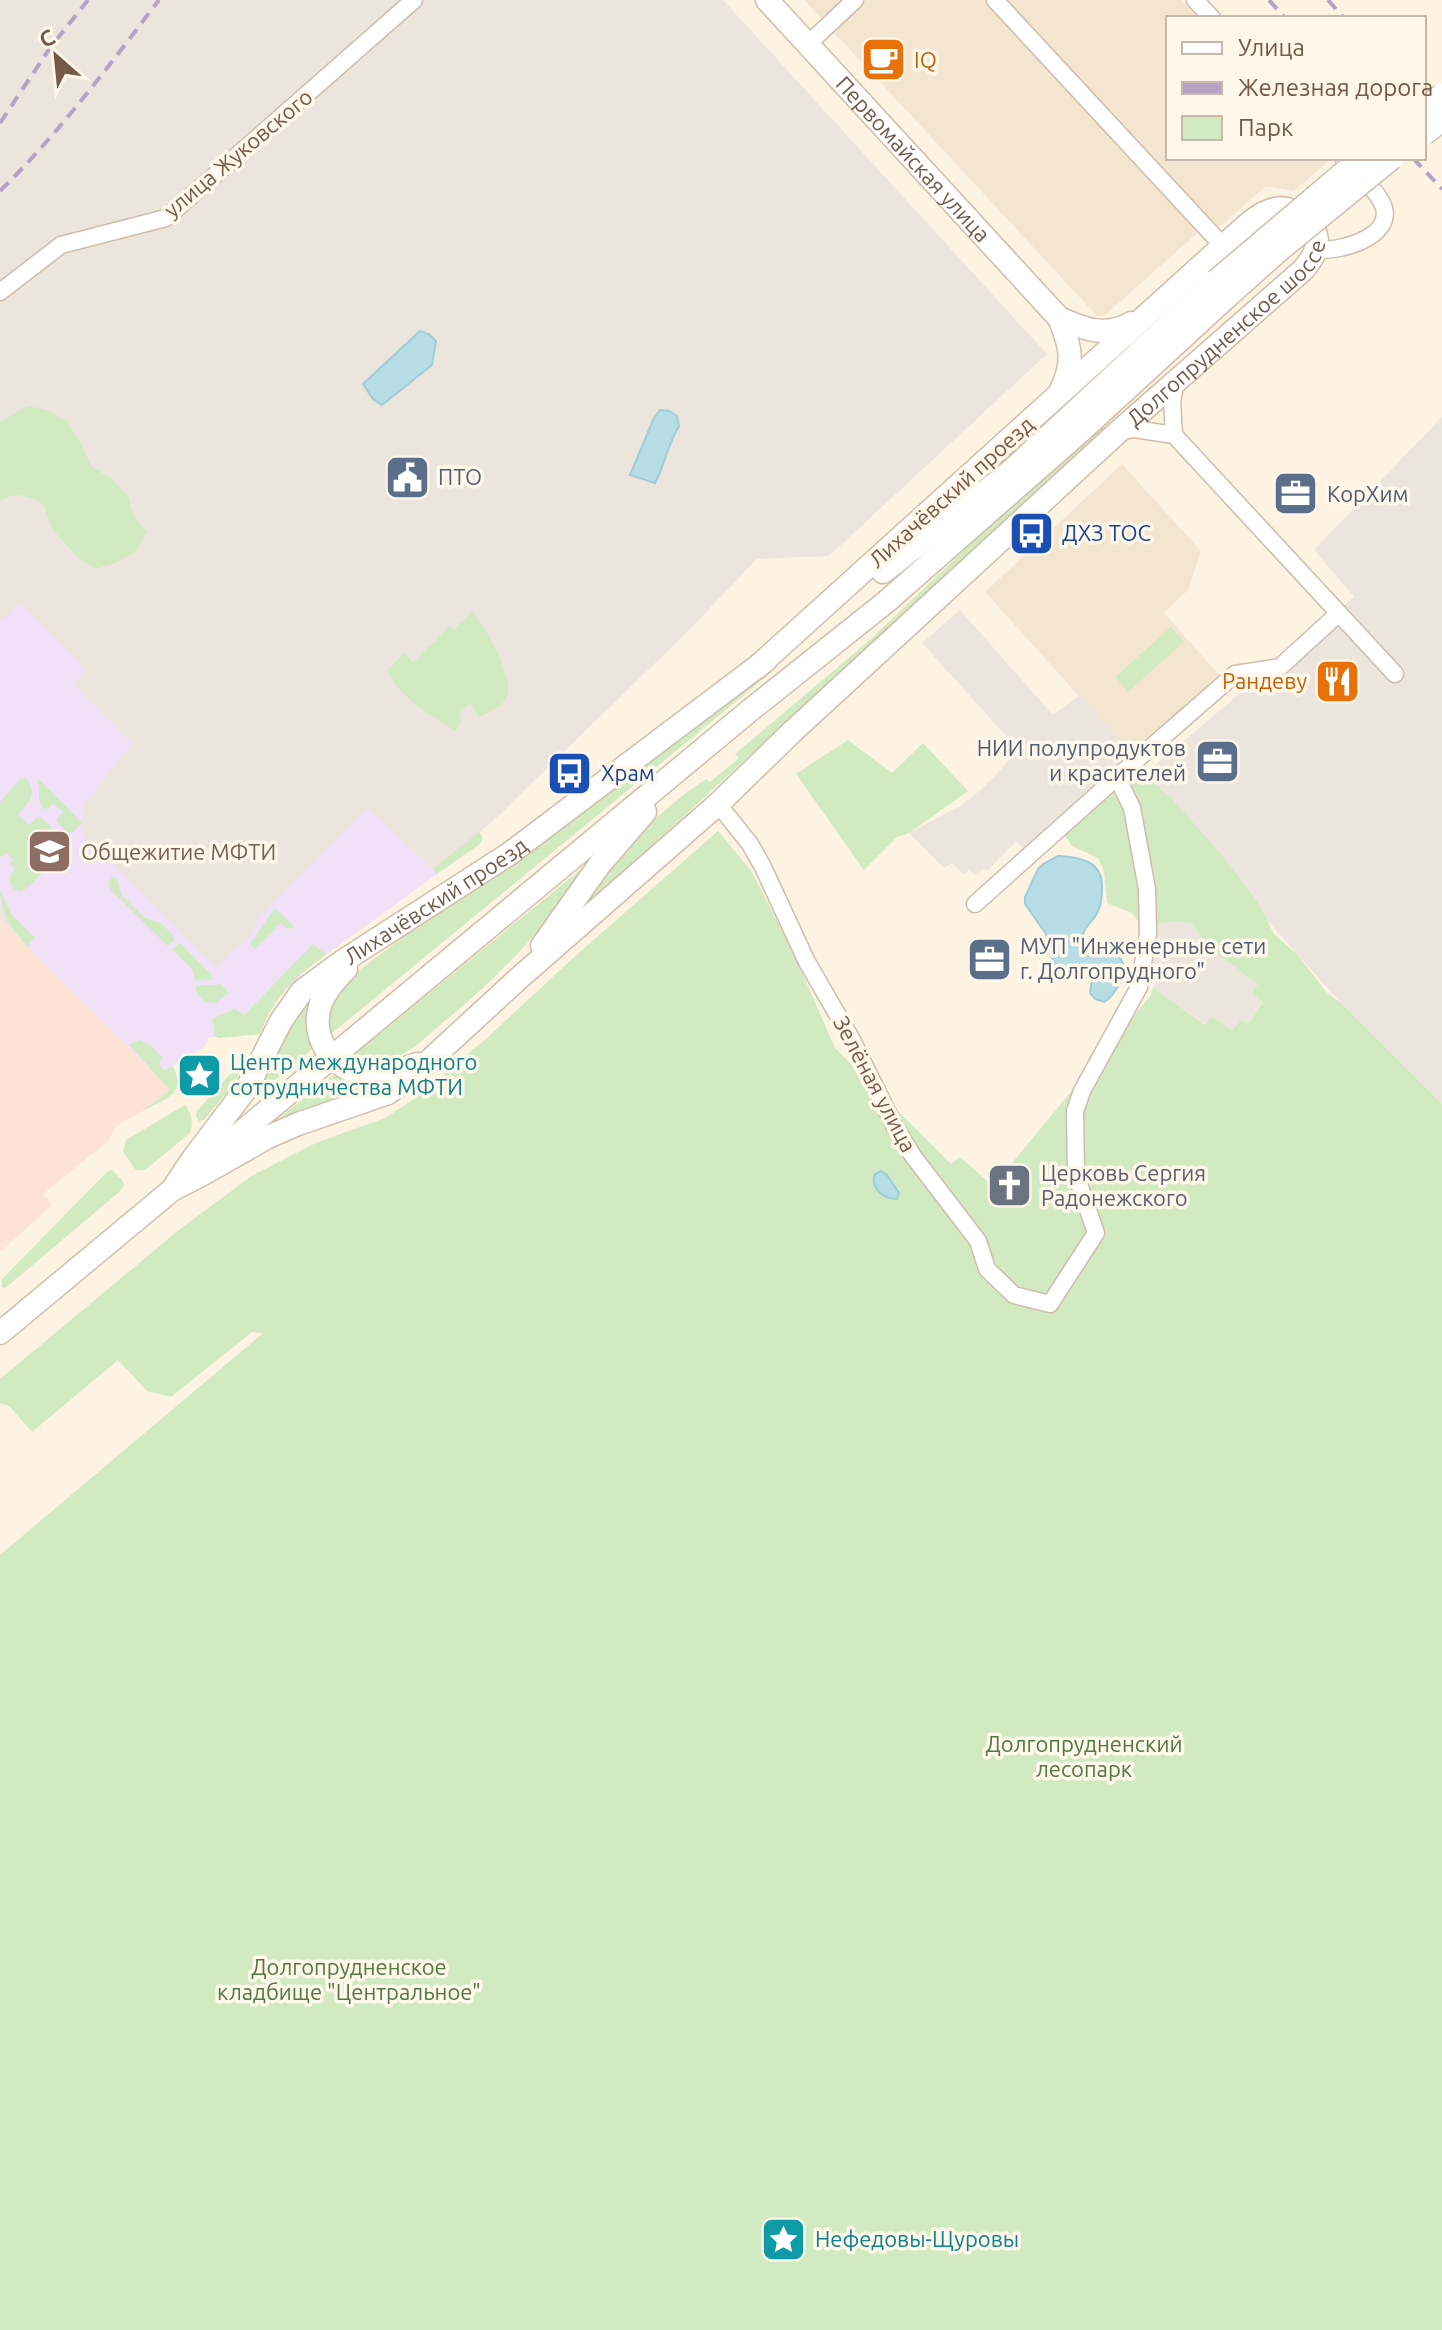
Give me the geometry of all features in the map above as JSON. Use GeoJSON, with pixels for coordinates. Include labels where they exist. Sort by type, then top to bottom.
{"type":"FeatureCollection","features":[{"type":"Feature","properties":{"kind":"main road","name":"Первомайская улица"},"geometry":{"type":"LineString","coordinates":[[767,0],[1059,318]]}},
{"type":"Feature","properties":{"kind":"main road"},"geometry":{"type":"LineString","coordinates":[[1426,107],[1442,95]]}},
{"type":"Feature","properties":{"kind":"main road"},"geometry":{"type":"LineString","coordinates":[[1426,132],[1442,120]]}},
{"type":"Feature","properties":{"kind":"main road","name":"Долгопрудненское шоссе"},"geometry":{"type":"LineString","coordinates":[[1222,288],[1359,160]]}},
{"type":"Feature","properties":{"kind":"main road","name":"Долгопрудненское шоссе"},"geometry":{"type":"LineString","coordinates":[[1222,288],[1277,252],[1390,160]]}},
{"type":"Feature","properties":{"kind":"main road","name":"Долгопрудненское шоссе"},"geometry":{"type":"LineString","coordinates":[[518,979],[718,804],[1117,433],[1304,269],[1316,249],[1314,231],[1300,215],[1290,209],[1276,208],[1260,216],[1223,246],[1145,315]]}},
{"type":"Feature","properties":{"kind":"main road"},"geometry":{"type":"LineString","coordinates":[[1076,424],[1222,288]]}},
{"type":"Feature","properties":{"kind":"main road"},"geometry":{"type":"LineString","coordinates":[[1059,318],[1097,332],[1110,332],[1145,315]]}},
{"type":"Feature","properties":{"kind":"main road","name":"Лихачёвский проезд"},"geometry":{"type":"LineString","coordinates":[[756,668],[1145,315]]}},
{"type":"Feature","properties":{"kind":"main road"},"geometry":{"type":"LineString","coordinates":[[1058,396],[1067,378],[1071,354],[1059,318]]}},
{"type":"Feature","properties":{"kind":"main road","name":"Лихачёвский проезд"},"geometry":{"type":"LineString","coordinates":[[174,1189],[248,1086],[290,1006],[302,991],[509,854],[1076,424]]}},
{"type":"Feature","properties":{"kind":"main road","name":"Лихачёвский проезд"},"geometry":{"type":"LineString","coordinates":[[0,1333],[748,712],[886,602],[1076,424]]}},
{"type":"Feature","properties":{"kind":"main road","name":"Лихачёвский проезд"},"geometry":{"type":"LineString","coordinates":[[748,712],[1010,472]]}},
{"type":"Feature","properties":{"kind":"main road"},"geometry":{"type":"LineString","coordinates":[[518,979],[600,864],[684,766]]}},
{"type":"Feature","properties":{"kind":"main road"},"geometry":{"type":"LineString","coordinates":[[372,942],[340,975],[319,1007],[319,1035],[324,1047],[331,1057],[350,1071],[365,1075],[383,1075],[402,1070],[433,1057]]}},
{"type":"Feature","properties":{"kind":"main road","name":"Лихачёвский проезд"},"geometry":{"type":"LineString","coordinates":[[174,1189],[278,1132],[388,1093],[418,1071],[518,979]]}},
{"type":"Feature","properties":{"kind":"street","name":"улица Жуковского"},"geometry":{"type":"LineString","coordinates":[[0,292],[61,245],[166,218],[414,0]]}},
{"type":"Feature","properties":{"kind":"street"},"geometry":{"type":"LineString","coordinates":[[808,44],[855,0]]}},
{"type":"Feature","properties":{"kind":"street"},"geometry":{"type":"LineString","coordinates":[[995,0],[1223,246]]}},
{"type":"Feature","properties":{"kind":"street"},"geometry":{"type":"LineString","coordinates":[[1195,0],[1210,16]]}},
{"type":"Feature","properties":{"kind":"street"},"geometry":{"type":"LineString","coordinates":[[1316,249],[1339,250],[1354,245],[1380,226],[1384,217],[1381,202],[1345,160]]}},
{"type":"Feature","properties":{"kind":"street"},"geometry":{"type":"LineString","coordinates":[[1174,435],[1172,401],[1176,382]]}},
{"type":"Feature","properties":{"kind":"street"},"geometry":{"type":"LineString","coordinates":[[1117,433],[1134,429],[1174,435],[1395,674]]}},
{"type":"Feature","properties":{"kind":"street"},"geometry":{"type":"LineString","coordinates":[[975,904],[1235,674],[1280,667],[1339,613]]}},
{"type":"Feature","properties":{"kind":"street","name":"Зелёная улица"},"geometry":{"type":"LineString","coordinates":[[718,804],[750,844],[763,867],[807,962],[851,1038],[895,1127],[913,1156],[978,1241],[987,1269],[1014,1295],[1050,1304],[1096,1233],[1076,1175],[1075,1111],[1082,1091],[1139,987],[1143,969],[1148,926],[1147,889],[1132,808],[1117,777]]}},
{"type":"Feature","properties":{"kind":"shaded area"},"geometry":{"type":"Polygon","coordinates":[[[0,0],[723,0],[1047,354],[829,556],[757,559],[686,633],[491,823],[432,869],[437,874],[306,969],[271,1006],[222,1034],[206,1038],[209,1041],[203,1048],[158,1076],[0,918],[0,0]]]}},
{"type":"Feature","properties":{"kind":"shaded area"},"geometry":{"type":"Polygon","coordinates":[[[804,0],[1182,0],[1196,16],[1166,16],[1166,160],[1329,161],[1294,191],[1266,186],[1218,228],[1211,221],[1105,315],[1097,316],[804,0]]]}},
{"type":"Feature","properties":{"kind":"shaded area"},"geometry":{"type":"Polygon","coordinates":[[[1442,417],[1442,1104],[1341,1003],[1140,778],[1354,597],[1314,550],[1442,417]]]}},
{"type":"Feature","properties":{"kind":"shaded area"},"geometry":{"type":"Polygon","coordinates":[[[1122,464],[1201,551],[1188,590],[1164,613],[1221,677],[1132,755],[985,592],[1122,464]]]}},
{"type":"Feature","properties":{"kind":"shaded area","name":"Общежитие МФТИ"},"geometry":{"type":"Polygon","coordinates":[[[20,603],[82,665],[85,672],[74,685],[132,744],[84,805],[83,834],[216,968],[250,935],[260,915],[368,808],[437,874],[306,969],[271,1006],[258,1031],[206,1038],[209,1041],[203,1048],[158,1076],[27,946],[0,906],[0,622],[20,603]]]}},
{"type":"Feature","properties":{"kind":"shaded area"},"geometry":{"type":"Polygon","coordinates":[[[960,610],[1053,715],[1080,695],[1132,755],[1028,852],[1016,842],[987,871],[983,868],[975,876],[969,870],[964,875],[952,863],[944,868],[909,833],[960,806],[982,789],[1019,750],[922,643],[960,610]]]}},
{"type":"Feature","properties":{"kind":"shaded area"},"geometry":{"type":"Polygon","coordinates":[[[0,918],[171,1090],[121,1123],[108,1141],[43,1194],[52,1205],[0,1252],[0,918]]]}},
{"type":"Feature","properties":{"kind":"shaded area"},"geometry":{"type":"Polygon","coordinates":[[[1171,922],[1192,923],[1209,947],[1259,984],[1263,1001],[1248,1024],[1232,1031],[1206,1025],[1153,987],[1159,978],[1143,969],[1148,926],[1171,922]]]}},
{"type":"Feature","properties":{"kind":"green space"},"geometry":{"type":"Polygon","coordinates":[[[28,406],[48,410],[67,422],[91,466],[112,479],[128,496],[133,515],[146,532],[136,552],[96,569],[80,560],[52,529],[43,504],[22,495],[0,501],[0,422],[28,406]]]}},
{"type":"Feature","properties":{"kind":"green space"},"geometry":{"type":"Polygon","coordinates":[[[1100,425],[1105,428],[568,923],[633,837],[687,792],[706,779],[710,782],[739,758],[735,754],[871,639],[1100,425]]]}},
{"type":"Feature","properties":{"kind":"green space"},"geometry":{"type":"Polygon","coordinates":[[[472,612],[496,651],[506,675],[508,693],[500,705],[479,717],[470,704],[461,712],[460,725],[455,731],[407,698],[387,670],[404,653],[413,662],[450,626],[454,629],[472,612]]]}},
{"type":"Feature","properties":{"kind":"green space"},"geometry":{"type":"Polygon","coordinates":[[[1171,627],[1184,642],[1128,692],[1115,677],[1171,627]]]}},
{"type":"Feature","properties":{"kind":"green space"},"geometry":{"type":"Polygon","coordinates":[[[770,668],[772,672],[331,1034],[329,1005],[346,980],[439,910],[681,739],[770,668]]]}},
{"type":"Feature","properties":{"kind":"green space"},"geometry":{"type":"Polygon","coordinates":[[[848,740],[892,773],[923,743],[968,791],[909,833],[897,837],[864,870],[796,774],[848,740]]]}},
{"type":"Feature","properties":{"kind":"green space"},"geometry":{"type":"Polygon","coordinates":[[[1130,774],[1145,776],[1173,800],[1220,853],[1258,903],[1274,934],[1298,955],[1326,992],[1341,1003],[1442,1104],[1442,2330],[0,2330],[0,1555],[263,1333],[252,1332],[171,1397],[147,1391],[118,1360],[32,1432],[9,1406],[0,1403],[0,1379],[180,1229],[253,1175],[316,1143],[385,1118],[411,1101],[487,1038],[718,831],[752,872],[793,952],[835,1048],[951,1164],[960,1157],[993,1186],[1151,995],[1153,987],[1205,1025],[1212,1017],[1232,1031],[1241,1020],[1248,1024],[1263,1002],[1252,993],[1258,984],[1208,947],[1192,923],[1171,922],[1143,927],[1132,913],[1107,903],[1104,871],[1098,858],[1072,846],[1064,834],[1130,774]]]}},
{"type":"Feature","properties":{"kind":"green space"},"geometry":{"type":"Polygon","coordinates":[[[21,778],[27,779],[32,794],[18,815],[29,825],[38,817],[42,818],[68,845],[66,850],[60,851],[46,838],[31,854],[37,860],[48,851],[54,862],[20,891],[14,889],[10,882],[15,869],[10,863],[13,859],[7,853],[0,857],[0,802],[21,778]]]}},
{"type":"Feature","properties":{"kind":"green space"},"geometry":{"type":"Polygon","coordinates":[[[38,779],[82,823],[73,832],[67,832],[58,823],[57,819],[63,812],[53,803],[47,809],[42,808],[38,779]]]}},
{"type":"Feature","properties":{"kind":"green space"},"geometry":{"type":"Polygon","coordinates":[[[479,832],[483,838],[480,844],[437,874],[432,869],[479,832]]]}},
{"type":"Feature","properties":{"kind":"green space"},"geometry":{"type":"Polygon","coordinates":[[[591,861],[558,907],[522,948],[484,987],[422,1041],[401,1056],[385,1062],[367,1063],[350,1058],[591,861]]]}},
{"type":"Feature","properties":{"kind":"green space"},"geometry":{"type":"Polygon","coordinates":[[[113,876],[122,896],[145,918],[162,924],[174,936],[168,946],[110,889],[108,883],[113,876]]]}},
{"type":"Feature","properties":{"kind":"green space"},"geometry":{"type":"Polygon","coordinates":[[[0,890],[12,915],[35,938],[27,946],[8,920],[0,890]]]}},
{"type":"Feature","properties":{"kind":"green space"},"geometry":{"type":"Polygon","coordinates":[[[275,908],[295,927],[287,929],[281,923],[255,949],[250,944],[275,908]]]}},
{"type":"Feature","properties":{"kind":"green space"},"geometry":{"type":"Polygon","coordinates":[[[180,943],[213,979],[195,981],[192,969],[172,950],[180,943]]]}},
{"type":"Feature","properties":{"kind":"green space"},"geometry":{"type":"Polygon","coordinates":[[[313,944],[326,955],[286,989],[272,1008],[260,1034],[215,1036],[213,1018],[235,1009],[244,1015],[313,944]]]}},
{"type":"Feature","properties":{"kind":"green space"},"geometry":{"type":"Polygon","coordinates":[[[221,984],[229,993],[215,1003],[204,1001],[197,993],[196,986],[221,984]]]}},
{"type":"Feature","properties":{"kind":"green space"},"geometry":{"type":"Polygon","coordinates":[[[312,993],[307,1021],[312,1049],[246,1104],[286,1023],[312,993]]]}},
{"type":"Feature","properties":{"kind":"green space"},"geometry":{"type":"Polygon","coordinates":[[[139,1040],[152,1046],[162,1057],[159,1062],[161,1068],[165,1070],[172,1066],[178,1082],[172,1094],[144,1110],[170,1090],[129,1045],[139,1040]]]}},
{"type":"Feature","properties":{"kind":"green space"},"geometry":{"type":"Polygon","coordinates":[[[241,1070],[234,1084],[204,1120],[199,1121],[197,1111],[231,1073],[241,1070]]]}},
{"type":"Feature","properties":{"kind":"green space"},"geometry":{"type":"Polygon","coordinates":[[[333,1075],[350,1083],[371,1086],[370,1090],[276,1124],[274,1122],[333,1075]]]}},
{"type":"Feature","properties":{"kind":"green space"},"geometry":{"type":"Polygon","coordinates":[[[185,1105],[191,1118],[190,1133],[145,1170],[136,1170],[123,1152],[126,1140],[185,1105]]]}},
{"type":"Feature","properties":{"kind":"green space"},"geometry":{"type":"Polygon","coordinates":[[[112,1170],[123,1181],[124,1186],[118,1193],[9,1285],[2,1287],[2,1279],[112,1170]]]}},
{"type":"Feature","properties":{"kind":"water"},"geometry":{"type":"Polygon","coordinates":[[[420,331],[436,341],[432,365],[382,405],[373,399],[363,384],[420,331]]]}},
{"type":"Feature","properties":{"kind":"water"},"geometry":{"type":"Polygon","coordinates":[[[660,410],[677,416],[679,426],[655,483],[630,475],[660,410]]]}},
{"type":"Feature","properties":{"kind":"water"},"geometry":{"type":"Polygon","coordinates":[[[1058,856],[1089,862],[1099,872],[1102,894],[1099,907],[1083,934],[1088,941],[1118,957],[1124,971],[1115,991],[1104,1002],[1090,993],[1092,979],[1055,964],[1046,934],[1025,904],[1025,897],[1038,869],[1058,856]]]}},
{"type":"Feature","properties":{"kind":"water"},"geometry":{"type":"Polygon","coordinates":[[[881,1171],[899,1193],[897,1199],[883,1195],[876,1188],[875,1174],[881,1171]]]}},
{"type":"Feature","properties":{"kind":"railway"},"geometry":{"type":"LineString","coordinates":[[0,123],[50,48],[88,0]]}},
{"type":"Feature","properties":{"kind":"railway"},"geometry":{"type":"LineString","coordinates":[[0,191],[63,122],[159,0]]}},
{"type":"Feature","properties":{"kind":"railway"},"geometry":{"type":"LineString","coordinates":[[1269,0],[1283,16]]}},
{"type":"Feature","properties":{"kind":"railway"},"geometry":{"type":"LineString","coordinates":[[1328,0],[1342,16]]}},
{"type":"Feature","properties":{"kind":"railway"},"geometry":{"type":"LineString","coordinates":[[1426,94],[1442,112]]}},
{"type":"Feature","properties":{"kind":"railway"},"geometry":{"type":"LineString","coordinates":[[1415,160],[1442,189]]}},
{"type":"Feature","properties":{"kind":"place","name":"IQ"},"geometry":{"type":"Point","coordinates":[883,60]}},
{"type":"Feature","properties":{"kind":"place","name":"ПТО"},"geometry":{"type":"Point","coordinates":[407,477]}},
{"type":"Feature","properties":{"kind":"place","name":"КорХим"},"geometry":{"type":"Point","coordinates":[1296,494]}},
{"type":"Feature","properties":{"kind":"place","name":"ДХЗ ТОС"},"geometry":{"type":"Point","coordinates":[1031,533]}},
{"type":"Feature","properties":{"kind":"place","name":"Рандеву"},"geometry":{"type":"Point","coordinates":[1338,681]}},
{"type":"Feature","properties":{"kind":"place","name":"НИИ полупродуктов и красителей"},"geometry":{"type":"Point","coordinates":[1217,761]}},
{"type":"Feature","properties":{"kind":"place","name":"Храм"},"geometry":{"type":"Point","coordinates":[570,773]}},
{"type":"Feature","properties":{"kind":"place","name":"Общежитие МФТИ"},"geometry":{"type":"Point","coordinates":[50,852]}},
{"type":"Feature","properties":{"kind":"place","name":"МУП \"Инженерные сети г. Долгопрудного\""},"geometry":{"type":"Point","coordinates":[989,959]}},
{"type":"Feature","properties":{"kind":"place","name":"Центр международного сотрудничества МФТИ"},"geometry":{"type":"Point","coordinates":[199,1075]}},
{"type":"Feature","properties":{"kind":"place","name":"Церковь Сергия Радонежского"},"geometry":{"type":"Point","coordinates":[1010,1186]}},
{"type":"Feature","properties":{"kind":"place","name":"Нефедовы-Щуровы"},"geometry":{"type":"Point","coordinates":[784,2239]}},
{"type":"Feature","properties":{"kind":"park label","name":"Долгопрудненский лесопарк"},"geometry":{"type":"Point","coordinates":[1084,1756]}},
{"type":"Feature","properties":{"kind":"park label","name":"Долгопрудненское кладбище \"Центральное\""},"geometry":{"type":"Point","coordinates":[349,1980]}}]}
